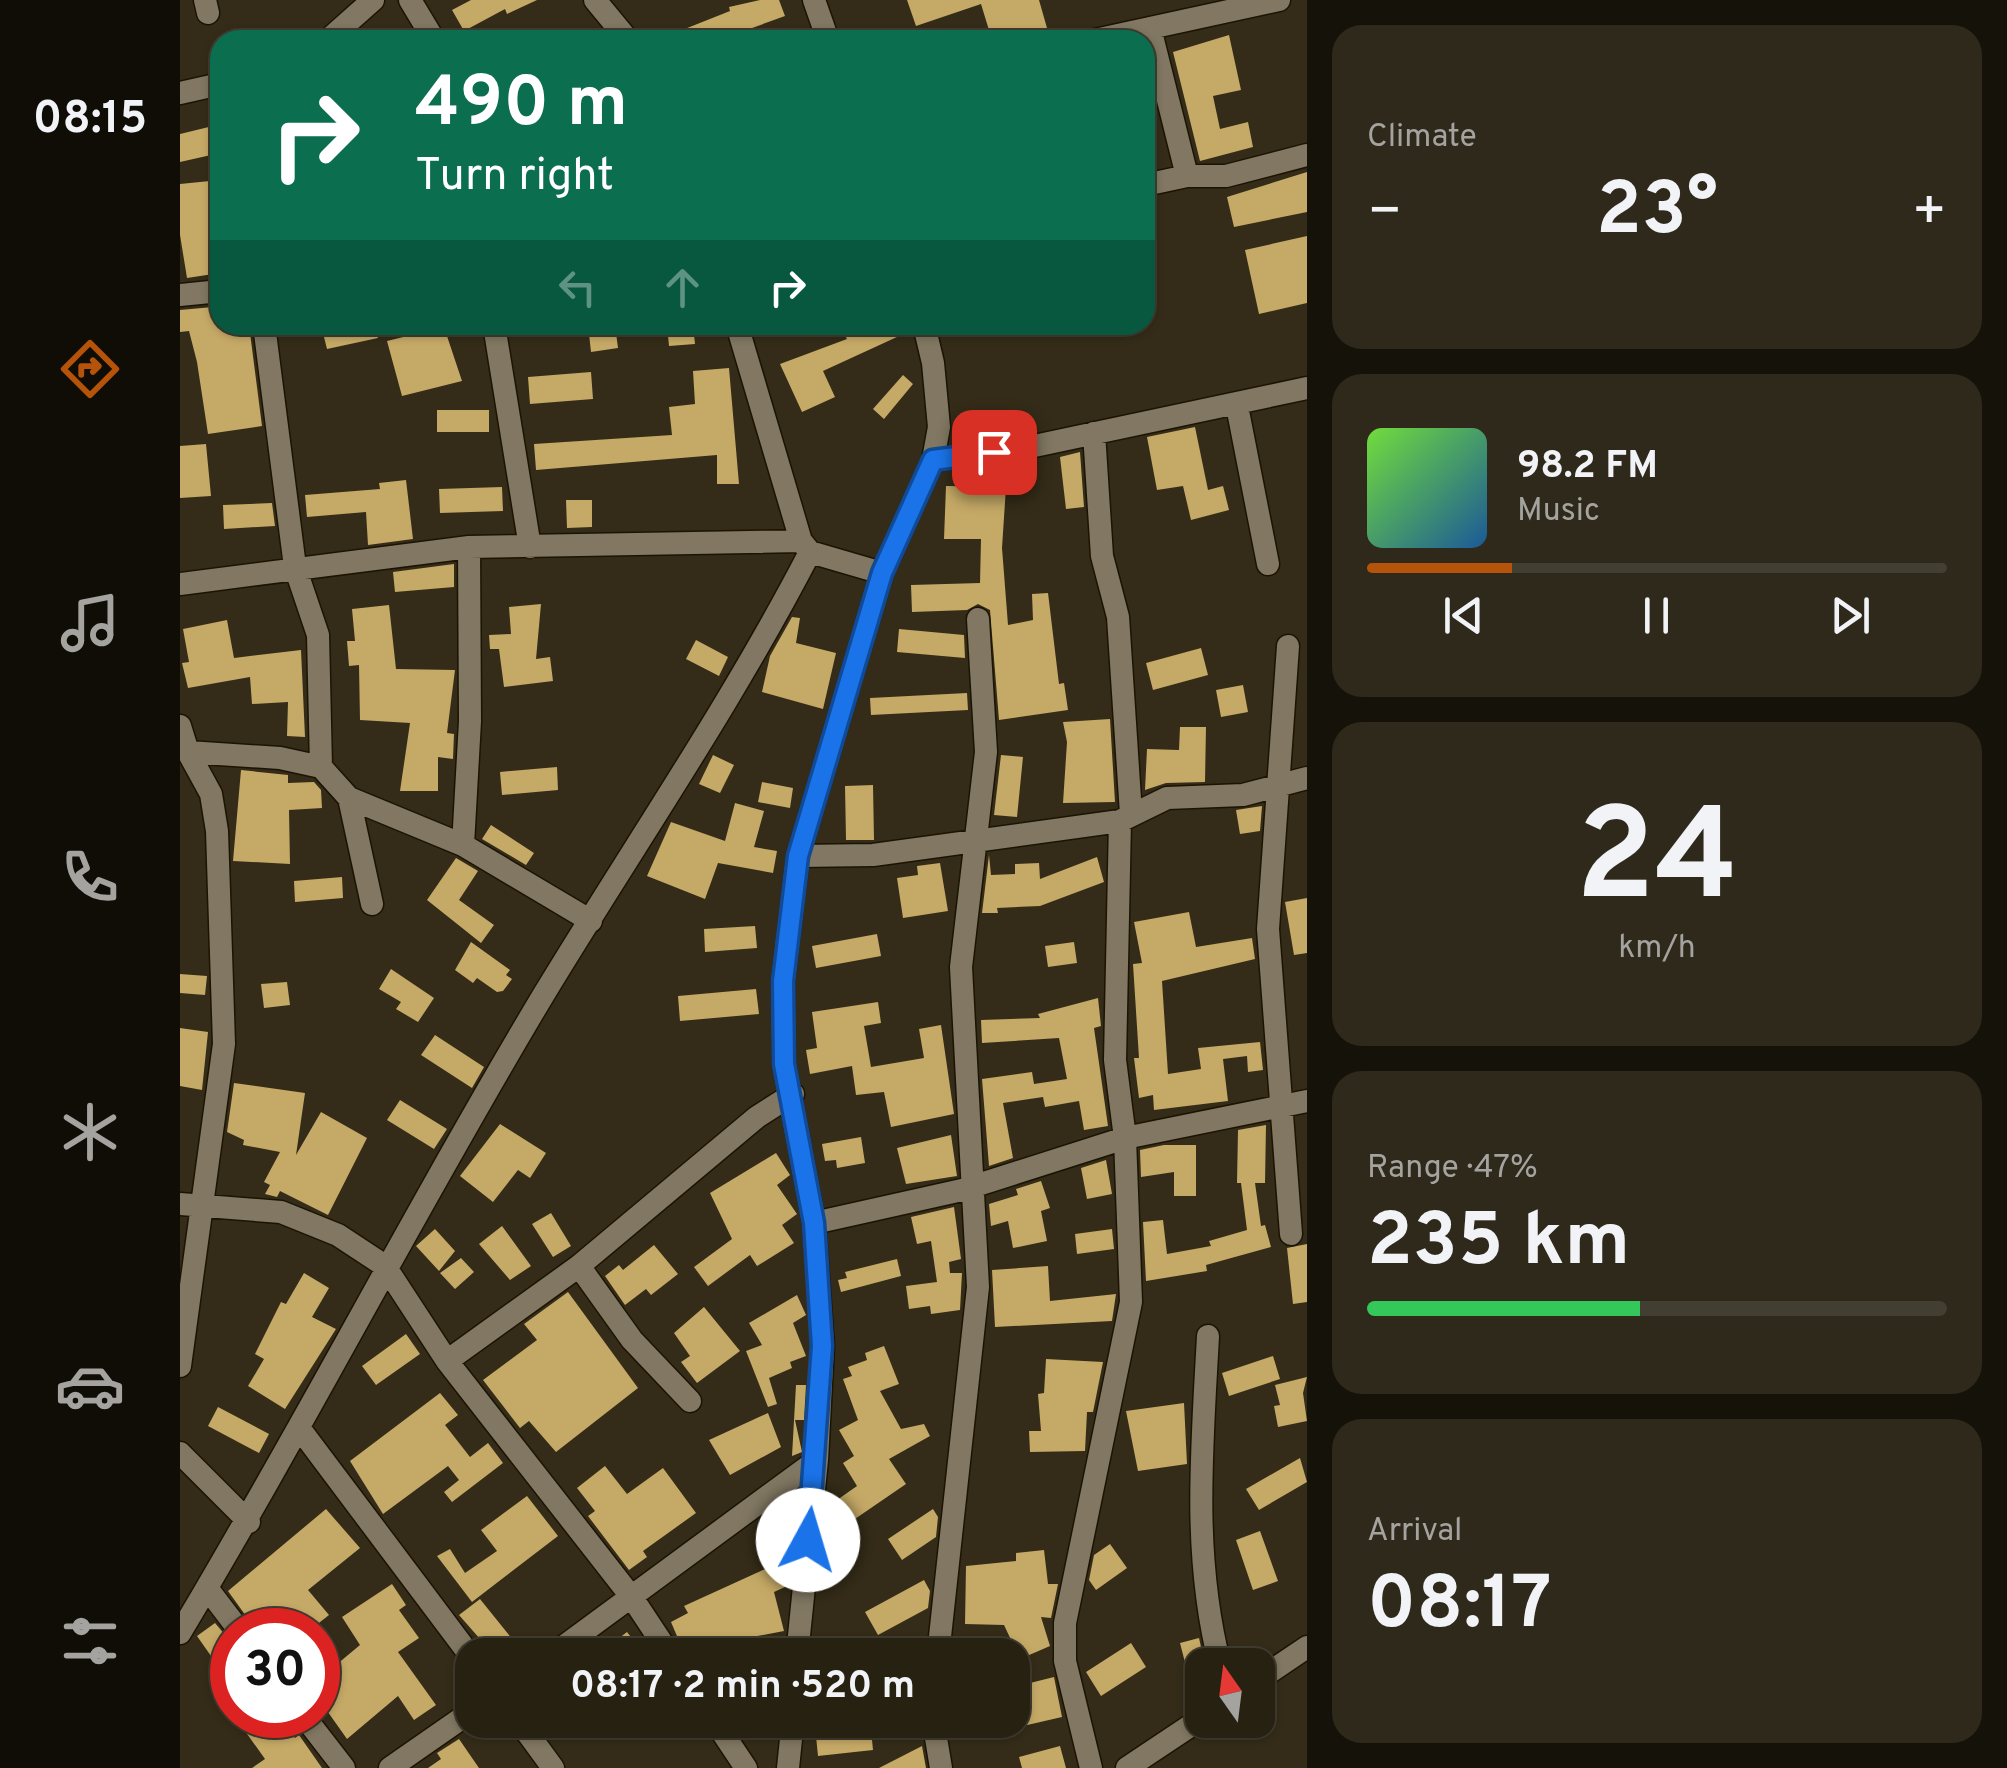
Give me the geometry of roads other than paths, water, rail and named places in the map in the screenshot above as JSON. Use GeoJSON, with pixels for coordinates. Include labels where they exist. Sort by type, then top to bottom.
{"type":"FeatureCollection","features":[{"type":"Feature","properties":{"kind":"street"},"geometry":{"type":"LineString","coordinates":[[339,30],[373,0]]}},
{"type":"Feature","properties":{"kind":"street"},"geometry":{"type":"LineString","coordinates":[[410,0],[428,30]]}},
{"type":"Feature","properties":{"kind":"street"},"geometry":{"type":"LineString","coordinates":[[594,0],[620,30]]}},
{"type":"Feature","properties":{"kind":"street"},"geometry":{"type":"LineString","coordinates":[[814,0],[824,30]]}},
{"type":"Feature","properties":{"kind":"street"},"geometry":{"type":"LineString","coordinates":[[1141,30],[1279,0]]}},
{"type":"Feature","properties":{"kind":"street"},"geometry":{"type":"LineString","coordinates":[[1155,48],[1187,176]]}},
{"type":"Feature","properties":{"kind":"street"},"geometry":{"type":"LineString","coordinates":[[180,93],[210,86]]}},
{"type":"Feature","properties":{"kind":"street"},"geometry":{"type":"LineString","coordinates":[[1155,183],[1187,176],[1226,176],[1307,155]]}},
{"type":"Feature","properties":{"kind":"street"},"geometry":{"type":"LineString","coordinates":[[180,295],[210,292]]}},
{"type":"Feature","properties":{"kind":"street"},"geometry":{"type":"LineString","coordinates":[[265,335],[295,568],[318,635],[321,767]]}},
{"type":"Feature","properties":{"kind":"street"},"geometry":{"type":"LineString","coordinates":[[496,335],[530,547]]}},
{"type":"Feature","properties":{"kind":"street"},"geometry":{"type":"LineString","coordinates":[[180,1633],[249,1522],[385,1266],[591,921],[658,818],[805,546],[740,335]]}},
{"type":"Feature","properties":{"kind":"street"},"geometry":{"type":"LineString","coordinates":[[799,1638],[817,1460],[822,1346],[814,1223],[793,1094],[784,1064],[783,981],[798,856],[882,573],[933,460],[938,427],[934,363],[927,335]]}},
{"type":"Feature","properties":{"kind":"street"},"geometry":{"type":"LineString","coordinates":[[933,460],[1025,448],[1237,406],[1307,388]]}},
{"type":"Feature","properties":{"kind":"street"},"geometry":{"type":"LineString","coordinates":[[1237,406],[1268,564]]}},
{"type":"Feature","properties":{"kind":"street"},"geometry":{"type":"LineString","coordinates":[[1091,1768],[1065,1661],[1065,1624],[1130,1302],[1126,1138],[1115,1060],[1126,818],[1118,617],[1102,556],[1094,433]]}},
{"type":"Feature","properties":{"kind":"street"},"geometry":{"type":"LineString","coordinates":[[463,845],[470,721],[468,546]]}},
{"type":"Feature","properties":{"kind":"street"},"geometry":{"type":"LineString","coordinates":[[180,584],[468,546],[805,546],[882,573]]}},
{"type":"Feature","properties":{"kind":"street"},"geometry":{"type":"LineString","coordinates":[[940,1638],[978,1287],[961,967],[972,844],[982,802],[986,752],[978,619]]}},
{"type":"Feature","properties":{"kind":"street"},"geometry":{"type":"LineString","coordinates":[[1288,646],[1268,929],[1291,1234]]}},
{"type":"Feature","properties":{"kind":"street"},"geometry":{"type":"LineString","coordinates":[[180,726],[188,752],[211,794],[217,831],[224,1044],[191,1206],[180,1366]]}},
{"type":"Feature","properties":{"kind":"street"},"geometry":{"type":"LineString","coordinates":[[188,752],[280,758],[321,767],[349,798],[463,845],[591,921]]}},
{"type":"Feature","properties":{"kind":"street"},"geometry":{"type":"LineString","coordinates":[[798,856],[873,854],[972,844],[1126,818],[1167,798],[1243,795],[1277,782],[1307,778]]}},
{"type":"Feature","properties":{"kind":"street"},"geometry":{"type":"LineString","coordinates":[[349,798],[372,904]]}},
{"type":"Feature","properties":{"kind":"street"},"geometry":{"type":"LineString","coordinates":[[447,1361],[579,1266],[757,1118],[793,1094]]}},
{"type":"Feature","properties":{"kind":"street"},"geometry":{"type":"LineString","coordinates":[[814,1223],[974,1186],[1126,1138],[1307,1101]]}},
{"type":"Feature","properties":{"kind":"street"},"geometry":{"type":"LineString","coordinates":[[191,1206],[281,1212],[338,1235],[385,1266],[447,1361],[633,1598],[659,1638]]}},
{"type":"Feature","properties":{"kind":"street"},"geometry":{"type":"LineString","coordinates":[[579,1266],[632,1340],[690,1400]]}},
{"type":"Feature","properties":{"kind":"street"},"geometry":{"type":"LineString","coordinates":[[1208,1336],[1199,1544],[1202,1581],[1216,1648]]}},
{"type":"Feature","properties":{"kind":"street"},"geometry":{"type":"LineString","coordinates":[[300,1429],[457,1638]]}},
{"type":"Feature","properties":{"kind":"street"},"geometry":{"type":"LineString","coordinates":[[180,1453],[249,1522]]}},
{"type":"Feature","properties":{"kind":"street"},"geometry":{"type":"LineString","coordinates":[[576,1638],[817,1460]]}},
{"type":"Feature","properties":{"kind":"street"},"geometry":{"type":"LineString","coordinates":[[207,1588],[222,1608]]}},
{"type":"Feature","properties":{"kind":"street"},"geometry":{"type":"LineString","coordinates":[[1275,1668],[1307,1646]]}},
{"type":"Feature","properties":{"kind":"street"},"geometry":{"type":"LineString","coordinates":[[390,1768],[455,1723]]}},
{"type":"Feature","properties":{"kind":"street"},"geometry":{"type":"LineString","coordinates":[[1127,1768],[1185,1729]]}},
{"type":"Feature","properties":{"kind":"street"},"geometry":{"type":"LineString","coordinates":[[321,1738],[344,1768]]}},
{"type":"Feature","properties":{"kind":"street"},"geometry":{"type":"LineString","coordinates":[[531,1738],[553,1768]]}},
{"type":"Feature","properties":{"kind":"street"},"geometry":{"type":"LineString","coordinates":[[726,1738],[746,1768]]}},
{"type":"Feature","properties":{"kind":"street"},"geometry":{"type":"LineString","coordinates":[[788,1768],[791,1738]]}},
{"type":"Feature","properties":{"kind":"street"},"geometry":{"type":"LineString","coordinates":[[936,1738],[941,1768]]}}]}
